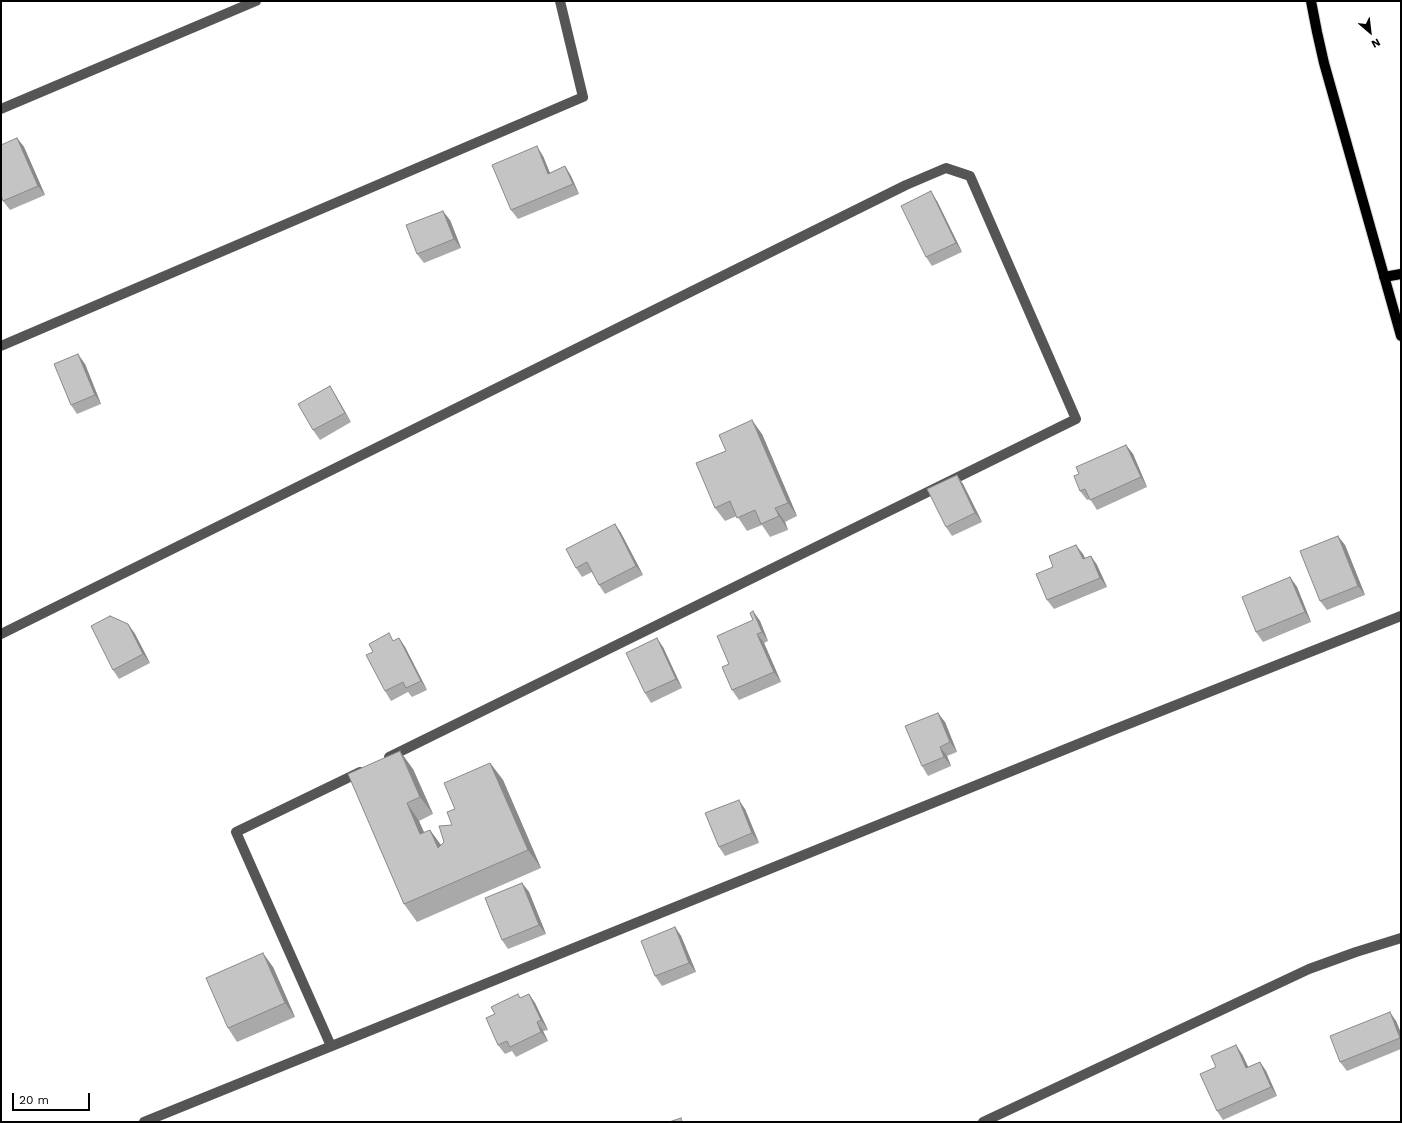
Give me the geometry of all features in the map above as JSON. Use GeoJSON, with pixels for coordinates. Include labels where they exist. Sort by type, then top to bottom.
{"type":"FeatureCollection","features":[{"type":"Feature","properties":{"kind":"main road"},"geometry":{"type":"LineString","coordinates":[[1312,1],[1324,63],[1401,336]]}},
{"type":"Feature","properties":{"kind":"main road"},"geometry":{"type":"LineString","coordinates":[[1384,277],[1401,274]]}},
{"type":"Feature","properties":{"kind":"street"},"geometry":{"type":"LineString","coordinates":[[1,110],[256,1]]}},
{"type":"Feature","properties":{"kind":"street"},"geometry":{"type":"LineString","coordinates":[[1,346],[583,97],[560,1]]}},
{"type":"Feature","properties":{"kind":"street"},"geometry":{"type":"LineString","coordinates":[[1,634],[906,185],[946,168],[970,176],[1076,419],[236,832],[331,1046]]}},
{"type":"Feature","properties":{"kind":"street"},"geometry":{"type":"LineString","coordinates":[[144,1122],[1108,732],[1401,616]]}},
{"type":"Feature","properties":{"kind":"street"},"geometry":{"type":"LineString","coordinates":[[983,1122],[1309,969],[1401,938]]}},
{"type":"Feature","properties":{"kind":"building"},"geometry":{"type":"Polygon","coordinates":[[[17,138],[38,186],[3,201],[1,195],[1,145],[17,138]]]}},
{"type":"Feature","properties":{"kind":"building"},"geometry":{"type":"Polygon","coordinates":[[[537,146],[548,174],[565,166],[573,184],[511,210],[492,165],[537,146]]]}},
{"type":"Feature","properties":{"kind":"building"},"geometry":{"type":"Polygon","coordinates":[[[931,191],[956,243],[926,257],[901,206],[931,191]]]}},
{"type":"Feature","properties":{"kind":"building"},"geometry":{"type":"Polygon","coordinates":[[[443,211],[454,239],[417,254],[406,225],[443,211]]]}},
{"type":"Feature","properties":{"kind":"building"},"geometry":{"type":"Polygon","coordinates":[[[78,354],[95,395],[71,405],[54,364],[78,354]]]}},
{"type":"Feature","properties":{"kind":"building"},"geometry":{"type":"Polygon","coordinates":[[[330,386],[345,413],[313,430],[298,404],[330,386]]]}},
{"type":"Feature","properties":{"kind":"building"},"geometry":{"type":"Polygon","coordinates":[[[752,420],[788,503],[775,508],[779,516],[761,524],[755,510],[737,518],[730,501],[715,508],[696,463],[726,451],[719,435],[752,420]]]}},
{"type":"Feature","properties":{"kind":"building"},"geometry":{"type":"Polygon","coordinates":[[[1126,445],[1141,477],[1090,500],[1085,489],[1080,491],[1074,476],[1079,474],[1076,467],[1126,445]]]}},
{"type":"Feature","properties":{"kind":"building"},"geometry":{"type":"Polygon","coordinates":[[[957,475],[975,513],[946,527],[927,489],[957,475]]]}},
{"type":"Feature","properties":{"kind":"building"},"geometry":{"type":"Polygon","coordinates":[[[615,524],[636,566],[599,585],[587,562],[576,568],[566,549],[615,524]]]}},
{"type":"Feature","properties":{"kind":"building"},"geometry":{"type":"Polygon","coordinates":[[[1338,536],[1358,586],[1320,601],[1300,551],[1338,536]]]}},
{"type":"Feature","properties":{"kind":"building"},"geometry":{"type":"Polygon","coordinates":[[[1076,545],[1083,559],[1091,556],[1100,578],[1047,600],[1036,574],[1053,567],[1049,556],[1076,545]]]}},
{"type":"Feature","properties":{"kind":"building"},"geometry":{"type":"Polygon","coordinates":[[[1290,577],[1305,612],[1256,632],[1242,597],[1290,577]]]}},
{"type":"Feature","properties":{"kind":"building"},"geometry":{"type":"Polygon","coordinates":[[[753,611],[762,632],[757,634],[774,672],[732,690],[722,667],[729,664],[717,636],[753,620],[750,613],[753,611]]]}},
{"type":"Feature","properties":{"kind":"building"},"geometry":{"type":"Polygon","coordinates":[[[110,616],[128,624],[143,654],[113,670],[91,626],[110,616]]]}},
{"type":"Feature","properties":{"kind":"building"},"geometry":{"type":"Polygon","coordinates":[[[389,633],[393,641],[399,638],[421,681],[406,688],[403,682],[385,691],[366,655],[373,652],[369,644],[389,633]]]}},
{"type":"Feature","properties":{"kind":"building"},"geometry":{"type":"Polygon","coordinates":[[[657,638],[676,679],[645,693],[626,653],[657,638]]]}},
{"type":"Feature","properties":{"kind":"building"},"geometry":{"type":"Polygon","coordinates":[[[938,713],[950,742],[940,747],[944,757],[922,766],[905,726],[938,713]]]}},
{"type":"Feature","properties":{"kind":"building"},"geometry":{"type":"Polygon","coordinates":[[[400,751],[420,797],[407,803],[420,834],[430,830],[438,848],[444,842],[439,826],[452,825],[447,812],[455,809],[444,783],[490,763],[528,850],[404,904],[348,774],[400,751]]]}},
{"type":"Feature","properties":{"kind":"building"},"geometry":{"type":"Polygon","coordinates":[[[739,800],[752,833],[719,847],[705,813],[739,800]]]}},
{"type":"Feature","properties":{"kind":"building"},"geometry":{"type":"Polygon","coordinates":[[[522,883],[539,925],[502,940],[485,898],[522,883]]]}},
{"type":"Feature","properties":{"kind":"building"},"geometry":{"type":"Polygon","coordinates":[[[675,927],[689,963],[655,976],[641,941],[675,927]]]}},
{"type":"Feature","properties":{"kind":"building"},"geometry":{"type":"Polygon","coordinates":[[[263,953],[285,1003],[228,1028],[206,978],[263,953]]]}},
{"type":"Feature","properties":{"kind":"building"},"geometry":{"type":"Polygon","coordinates":[[[518,994],[520,998],[529,994],[541,1020],[537,1022],[541,1032],[510,1047],[507,1041],[498,1045],[486,1018],[495,1014],[491,1007],[518,994]]]}},
{"type":"Feature","properties":{"kind":"building"},"geometry":{"type":"Polygon","coordinates":[[[1390,1012],[1400,1038],[1340,1062],[1330,1036],[1390,1012]]]}},
{"type":"Feature","properties":{"kind":"building"},"geometry":{"type":"Polygon","coordinates":[[[1236,1045],[1246,1068],[1260,1062],[1271,1087],[1217,1111],[1200,1074],[1216,1067],[1211,1056],[1236,1045]]]}},
{"type":"Feature","properties":{"kind":"building"},"geometry":{"type":"Polygon","coordinates":[[[681,1118],[682,1122],[669,1122],[681,1118]]]}}]}
